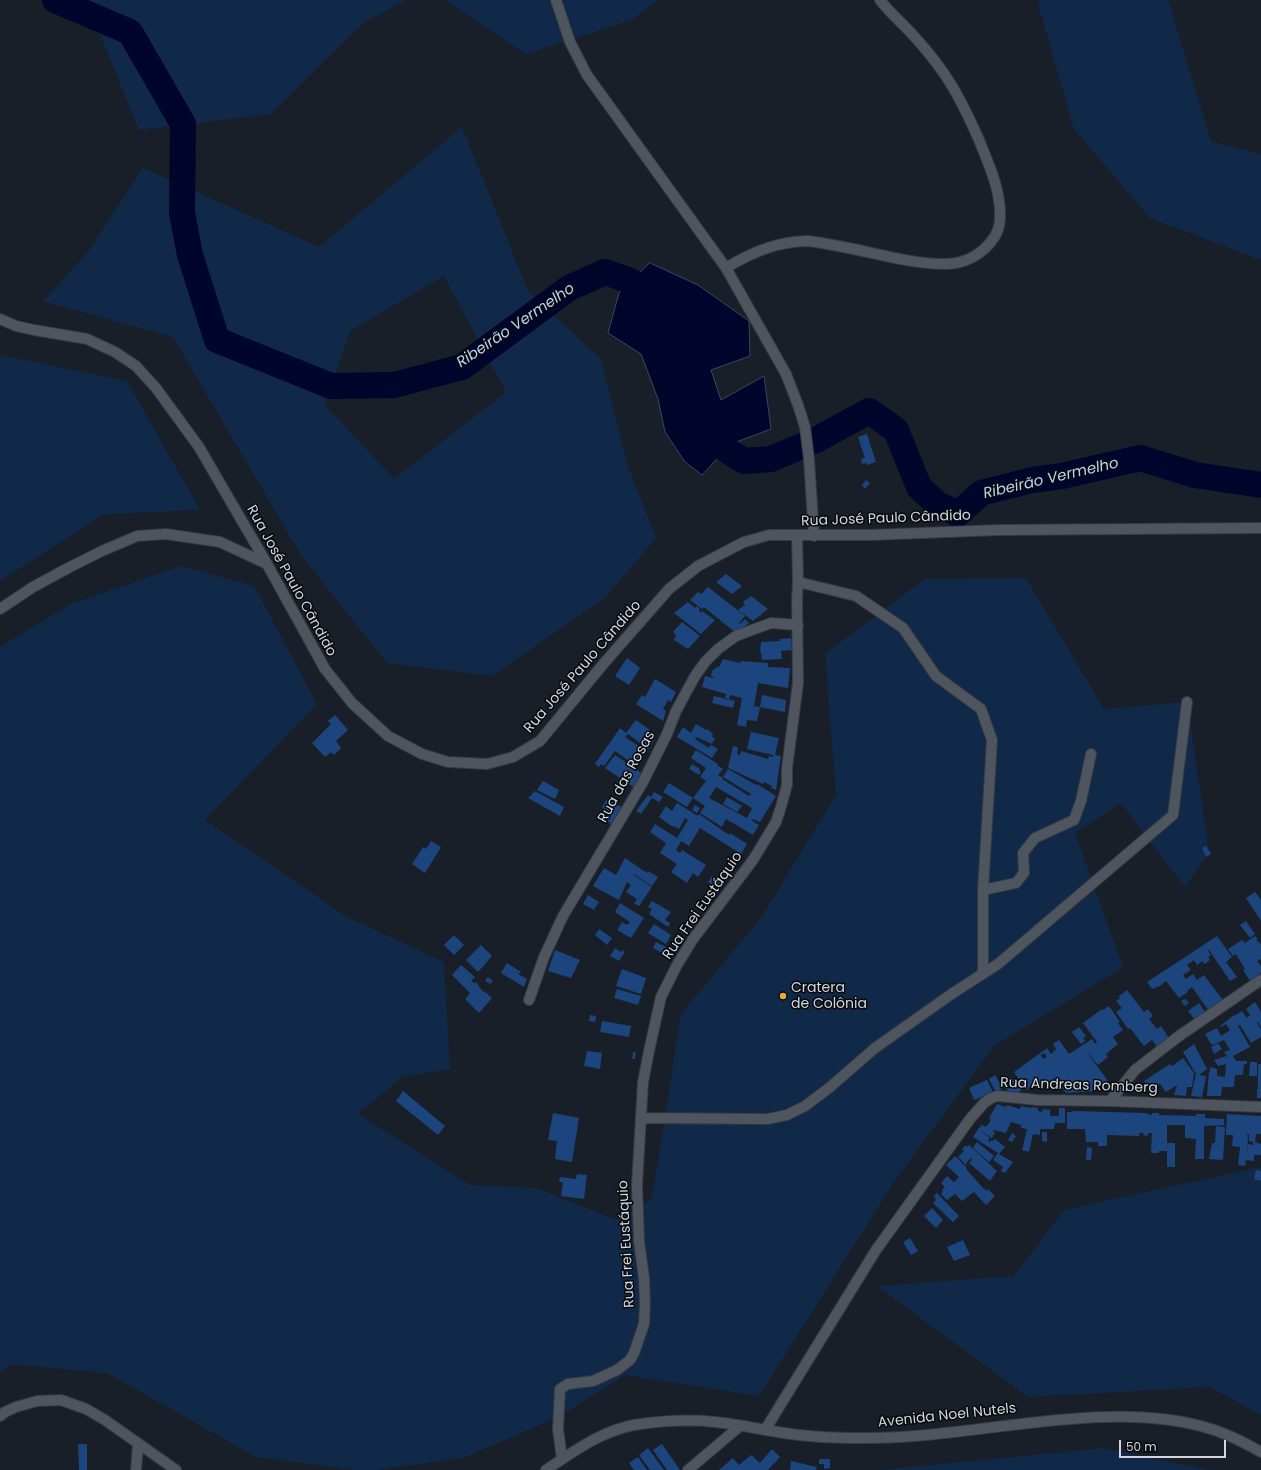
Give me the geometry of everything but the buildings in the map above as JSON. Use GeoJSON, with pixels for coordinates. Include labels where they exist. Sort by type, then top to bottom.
{"type":"FeatureCollection","features":[{"type":"Feature","properties":{"kind":"street"},"geometry":{"type":"LineString","coordinates":[[556,0],[570,42],[587,75],[726,268],[786,374],[805,428],[814,536]]}},
{"type":"Feature","properties":{"kind":"street"},"geometry":{"type":"LineString","coordinates":[[726,268],[744,257],[760,251],[787,243],[808,241],[902,259],[946,264],[966,261],[984,250],[996,235],[1000,219],[998,192],[991,167],[964,106],[936,63],[914,35],[880,0]]}},
{"type":"Feature","properties":{"kind":"street","name":"Rua José Paulo Cândido"},"geometry":{"type":"LineString","coordinates":[[0,319],[16,326],[87,339],[115,352],[136,366],[156,388],[199,447],[267,564],[325,669],[352,703],[388,736],[422,754],[448,762],[487,764],[513,757],[540,741],[605,662],[670,589],[698,566],[744,542],[769,535],[870,536],[999,530],[1261,528]]}},
{"type":"Feature","properties":{"kind":"street"},"geometry":{"type":"LineString","coordinates":[[0,609],[33,587],[70,567],[136,536],[166,534],[220,542],[267,564]]}},
{"type":"Feature","properties":{"kind":"street","name":"Rua Frei Eustáquio"},"geometry":{"type":"LineString","coordinates":[[562,1459],[558,1429],[560,1389],[568,1384],[593,1381],[617,1370],[630,1360],[644,1324],[644,1278],[639,1241],[637,1185],[643,1082],[661,997],[677,964],[688,946],[753,860],[776,822],[787,785],[787,768],[798,683],[797,536]]}},
{"type":"Feature","properties":{"kind":"street"},"geometry":{"type":"LineString","coordinates":[[798,582],[856,596],[903,628],[936,676],[981,708],[992,740],[983,890],[983,974]]}},
{"type":"Feature","properties":{"kind":"street","name":"Rua das Rosas"},"geometry":{"type":"LineString","coordinates":[[529,1000],[544,957],[563,916],[643,782],[664,740],[676,711],[695,676],[705,662],[718,649],[736,636],[771,623],[798,625]]}},
{"type":"Feature","properties":{"kind":"street"},"geometry":{"type":"LineString","coordinates":[[642,1118],[768,1119],[787,1115],[805,1106],[829,1088],[875,1048],[953,993],[998,964],[1174,815],[1187,702]]}},
{"type":"Feature","properties":{"kind":"street"},"geometry":{"type":"LineString","coordinates":[[983,890],[1016,883],[1024,873],[1023,853],[1034,838],[1074,820],[1081,801],[1091,754]]}},
{"type":"Feature","properties":{"kind":"street"},"geometry":{"type":"LineString","coordinates":[[1110,1101],[1135,1070],[1179,1036],[1261,980]]}},
{"type":"Feature","properties":{"kind":"street","name":"Rua Andreas Romberg"},"geometry":{"type":"LineString","coordinates":[[765,1430],[876,1250],[970,1119],[984,1103],[991,1098],[998,1096],[1038,1100],[1110,1101],[1261,1107]]}},
{"type":"Feature","properties":{"kind":"street"},"geometry":{"type":"LineString","coordinates":[[0,1416],[4,1412],[16,1407],[37,1401],[61,1400],[86,1409],[105,1420],[176,1470]]}},
{"type":"Feature","properties":{"kind":"street","name":"Avenida Noel Nutels"},"geometry":{"type":"LineString","coordinates":[[546,1470],[600,1436],[618,1429],[679,1420],[714,1422],[810,1436],[865,1438],[904,1437],[1058,1419],[1137,1416],[1166,1419],[1212,1429],[1233,1437],[1261,1452]]}},
{"type":"Feature","properties":{"kind":"street"},"geometry":{"type":"LineString","coordinates":[[688,1470],[740,1426]]}},
{"type":"Feature","properties":{"kind":"street"},"geometry":{"type":"LineString","coordinates":[[136,1470],[138,1444]]}},
{"type":"Feature","properties":{"kind":"shaded area"},"geometry":{"type":"Polygon","coordinates":[[[86,0],[406,0],[363,23],[271,114],[139,130],[86,0]]]}},
{"type":"Feature","properties":{"kind":"shaded area"},"geometry":{"type":"Polygon","coordinates":[[[446,0],[658,0],[631,20],[525,54],[446,0]]]}},
{"type":"Feature","properties":{"kind":"shaded area"},"geometry":{"type":"Polygon","coordinates":[[[1039,0],[1168,0],[1211,141],[1261,155],[1261,260],[1150,218],[1074,129],[1039,7],[1039,0]]]}},
{"type":"Feature","properties":{"kind":"shaded area"},"geometry":{"type":"Polygon","coordinates":[[[462,127],[528,291],[601,359],[628,466],[656,538],[605,598],[492,676],[387,663],[301,555],[173,337],[43,301],[88,252],[143,168],[319,247],[462,127]],[[444,276],[350,331],[325,405],[394,479],[506,392],[444,276]]]}},
{"type":"Feature","properties":{"kind":"shaded area"},"geometry":{"type":"Polygon","coordinates":[[[650,263],[698,285],[749,321],[750,356],[711,370],[721,400],[764,376],[771,429],[731,444],[702,475],[685,462],[665,432],[658,399],[641,354],[608,333],[619,293],[650,263]]]}},
{"type":"Feature","properties":{"kind":"shaded area"},"geometry":{"type":"Polygon","coordinates":[[[0,355],[127,381],[200,510],[104,514],[0,581],[0,355]]]}},
{"type":"Feature","properties":{"kind":"shaded area"},"geometry":{"type":"Polygon","coordinates":[[[181,566],[254,586],[317,704],[205,820],[347,917],[444,962],[450,1069],[402,1077],[358,1114],[470,1185],[536,1188],[616,1220],[652,1199],[681,1014],[761,918],[836,795],[825,654],[925,579],[1026,578],[1104,709],[1187,702],[1209,852],[1185,887],[1121,803],[1075,833],[1123,967],[994,1046],[894,1182],[759,1396],[625,1375],[560,1416],[463,1458],[375,1470],[355,1470],[256,1457],[107,1373],[9,1364],[0,1373],[0,647],[71,604],[181,566]]]}},
{"type":"Feature","properties":{"kind":"shaded area"},"geometry":{"type":"Polygon","coordinates":[[[1261,1167],[1261,1415],[1210,1387],[1028,1397],[877,1286],[1014,1276],[1064,1210],[1261,1167]]]}},
{"type":"Feature","properties":{"kind":"shaded area"},"geometry":{"type":"Polygon","coordinates":[[[1103,1448],[1209,1470],[881,1470],[1103,1448]]]}},
{"type":"Feature","properties":{"kind":"waterway","name":"Ribeirão Vermelho"},"geometry":{"type":"LineString","coordinates":[[55,0],[130,32],[183,124],[182,213],[190,255],[217,340],[331,386],[394,385],[462,367],[569,288],[605,272],[631,281],[657,303]]}},
{"type":"Feature","properties":{"kind":"waterway","name":"Ribeirão Vermelho"},"geometry":{"type":"LineString","coordinates":[[705,422],[722,447],[744,461],[771,459],[816,440],[869,411],[896,430],[919,487],[937,504],[958,514],[981,493],[1032,480],[1062,476],[1140,458],[1195,475],[1261,485]]}},
{"type":"Feature","properties":{"kind":"place","name":"Cratera de Colônia"},"geometry":{"type":"Point","coordinates":[783,996]}}]}
